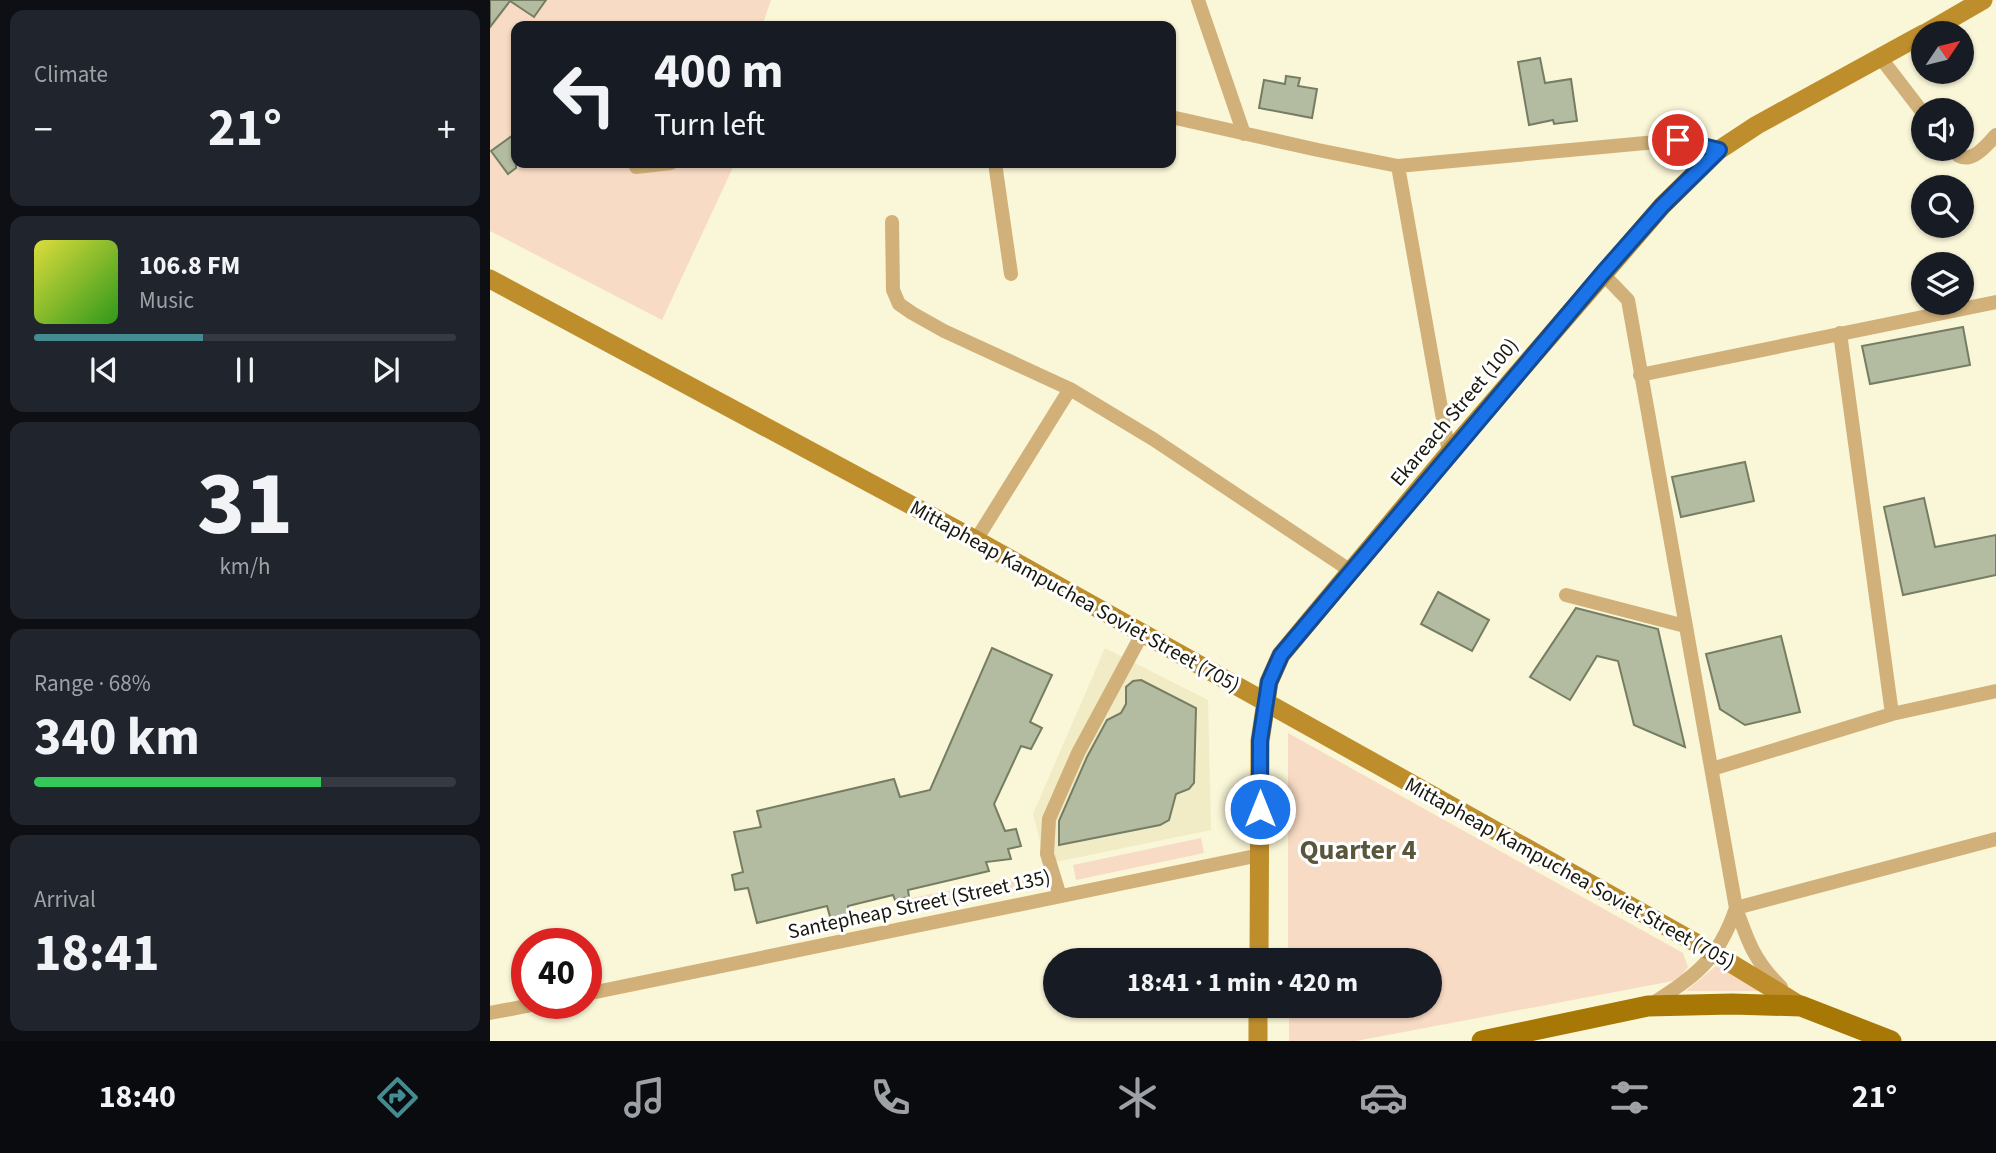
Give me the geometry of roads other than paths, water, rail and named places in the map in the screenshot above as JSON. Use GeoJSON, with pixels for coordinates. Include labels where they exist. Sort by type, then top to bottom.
{"type":"FeatureCollection","features":[{"type":"Feature","properties":{"kind":"main road","name":"Mittapheap Kampuchea Soviet Street (705)"},"geometry":{"type":"LineString","coordinates":[[1482,1041],[1648,1006],[1732,1003],[1801,1006],[1891,1041]]}},
{"type":"Feature","properties":{"kind":"street"},"geometry":{"type":"LineString","coordinates":[[1198,0],[1244,134]]}},
{"type":"Feature","properties":{"kind":"street","name":"Ekareach Street (100)"},"geometry":{"type":"LineString","coordinates":[[1947,21],[1983,0]]}},
{"type":"Feature","properties":{"kind":"street","name":"Ekareach Street (100)"},"geometry":{"type":"LineString","coordinates":[[1259,948],[1260,741],[1269,682],[1281,655],[1602,274],[1662,206],[1719,150],[1757,125],[1911,41]]}},
{"type":"Feature","properties":{"kind":"street"},"geometry":{"type":"LineString","coordinates":[[1880,57],[1911,98]]}},
{"type":"Feature","properties":{"kind":"street"},"geometry":{"type":"LineString","coordinates":[[1176,118],[1398,166],[1678,140],[1719,150]]}},
{"type":"Feature","properties":{"kind":"street"},"geometry":{"type":"LineString","coordinates":[[1974,156],[1980,153],[1996,135]]}},
{"type":"Feature","properties":{"kind":"street"},"geometry":{"type":"LineString","coordinates":[[1398,166],[1449,453]]}},
{"type":"Feature","properties":{"kind":"street"},"geometry":{"type":"LineString","coordinates":[[996,168],[1011,274]]}},
{"type":"Feature","properties":{"kind":"street"},"geometry":{"type":"LineString","coordinates":[[892,222],[893,290],[899,304],[944,331],[1070,389],[1153,439],[1351,570]]}},
{"type":"Feature","properties":{"kind":"street"},"geometry":{"type":"LineString","coordinates":[[1602,274],[1628,300],[1736,908],[1749,945],[1764,971],[1801,1006]]}},
{"type":"Feature","properties":{"kind":"street","name":"Mittapheap Kampuchea Soviet Street (705)"},"geometry":{"type":"LineString","coordinates":[[490,279],[976,540],[1714,953],[1801,1006]]}},
{"type":"Feature","properties":{"kind":"street"},"geometry":{"type":"LineString","coordinates":[[1640,375],[1996,302]]}},
{"type":"Feature","properties":{"kind":"street"},"geometry":{"type":"LineString","coordinates":[[1840,333],[1892,714]]}},
{"type":"Feature","properties":{"kind":"street"},"geometry":{"type":"LineString","coordinates":[[976,540],[1070,389]]}},
{"type":"Feature","properties":{"kind":"street"},"geometry":{"type":"LineString","coordinates":[[1566,595],[1685,626]]}},
{"type":"Feature","properties":{"kind":"street"},"geometry":{"type":"LineString","coordinates":[[1060,896],[1047,854],[1049,819],[1078,753],[1142,634]]}},
{"type":"Feature","properties":{"kind":"street"},"geometry":{"type":"LineString","coordinates":[[1712,769],[1892,714],[1996,691]]}},
{"type":"Feature","properties":{"kind":"street"},"geometry":{"type":"LineString","coordinates":[[1736,908],[1996,839]]}},
{"type":"Feature","properties":{"kind":"street","name":"Santepheap Street (Street 135)"},"geometry":{"type":"LineString","coordinates":[[602,991],[1260,855]]}},
{"type":"Feature","properties":{"kind":"street"},"geometry":{"type":"LineString","coordinates":[[1648,1006],[1690,979],[1714,953],[1727,935],[1736,908]]}},
{"type":"Feature","properties":{"kind":"street"},"geometry":{"type":"LineString","coordinates":[[490,1013],[511,1009]]}},
{"type":"Feature","properties":{"kind":"street"},"geometry":{"type":"LineString","coordinates":[[1258,1018],[1258,1041]]}},
{"type":"Feature","properties":{"kind":"district","name":"Quarter 4"},"geometry":{"type":"Point","coordinates":[1358,849]}}]}
